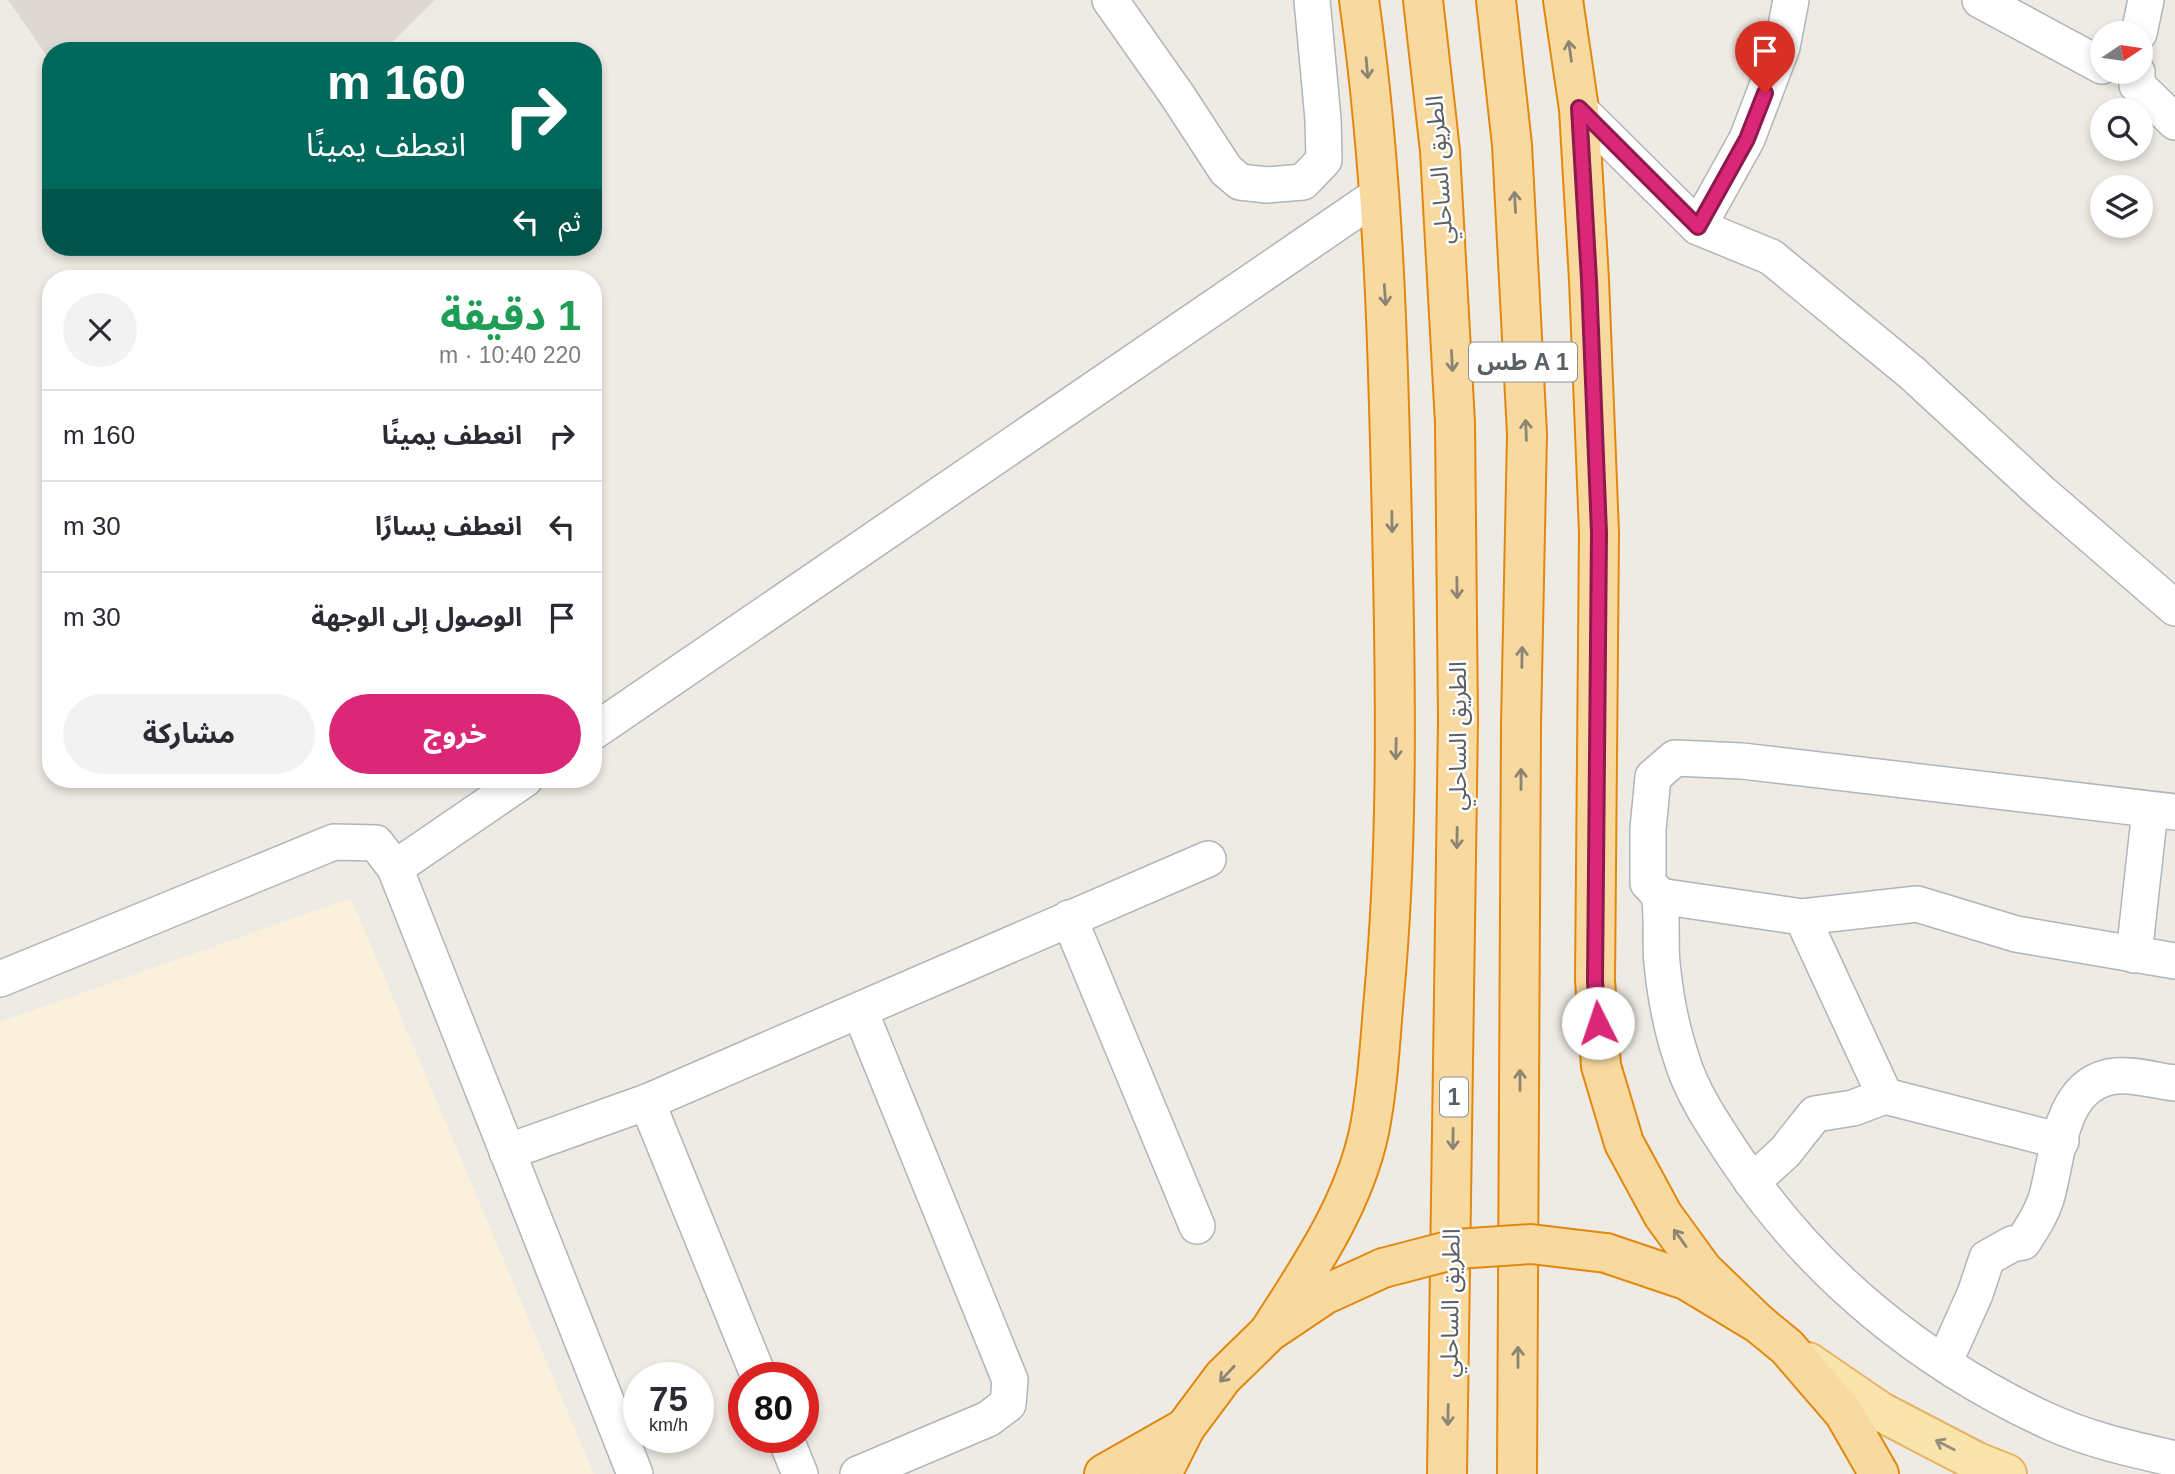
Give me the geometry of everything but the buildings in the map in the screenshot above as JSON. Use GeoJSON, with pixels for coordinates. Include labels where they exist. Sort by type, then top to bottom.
{"type":"FeatureCollection","features":[{"type":"Feature","properties":{"kind":"highway"},"geometry":{"type":"LineString","coordinates":[[1269,1332],[1325,1243],[1351,1192],[1368,1133],[1377,1071],[1392,906],[1396,715],[1390,360],[1365,40],[1359,0]]}},
{"type":"Feature","properties":{"kind":"highway","name":"الطريق الساحلي"},"geometry":{"type":"LineString","coordinates":[[1423,0],[1440,150],[1455,423],[1458,720],[1447,1474]]}},
{"type":"Feature","properties":{"kind":"highway","name":"طس A 1"},"geometry":{"type":"LineString","coordinates":[[1496,0],[1512,145],[1527,434],[1521,725],[1517,1474]]}},
{"type":"Feature","properties":{"kind":"highway"},"geometry":{"type":"LineString","coordinates":[[1563,0],[1579,108],[1599,533],[1595,981],[1601,1066],[1624,1143],[1663,1215],[1703,1270],[1773,1336],[1844,1413],[1879,1474]]}},
{"type":"Feature","properties":{"kind":"highway"},"geometry":{"type":"LineString","coordinates":[[1162,1474],[1185,1428],[1223,1377],[1269,1332],[1324,1296],[1383,1268],[1456,1249],[1531,1244],[1606,1254],[1686,1280],[1773,1336]]}},
{"type":"Feature","properties":{"kind":"highway"},"geometry":{"type":"LineString","coordinates":[[1104,1474],[1185,1428]]}},
{"type":"Feature","properties":{"kind":"main road"},"geometry":{"type":"LineString","coordinates":[[1773,1336],[1881,1412],[2007,1474]]}},
{"type":"Feature","properties":{"kind":"street"},"geometry":{"type":"LineString","coordinates":[[1110,0],[1226,170],[1240,182],[1267,185],[1303,181],[1324,160],[1312,0]]}},
{"type":"Feature","properties":{"kind":"street"},"geometry":{"type":"LineString","coordinates":[[1698,227],[1747,139],[1782,47],[1791,0]]}},
{"type":"Feature","properties":{"kind":"street"},"geometry":{"type":"LineString","coordinates":[[1980,0],[2090,60]]}},
{"type":"Feature","properties":{"kind":"street"},"geometry":{"type":"LineString","coordinates":[[2142,21],[2146,0]]}},
{"type":"Feature","properties":{"kind":"street"},"geometry":{"type":"LineString","coordinates":[[2137,84],[2175,122]]}},
{"type":"Feature","properties":{"kind":"street"},"geometry":{"type":"LineString","coordinates":[[1579,108],[1698,227],[1771,257],[1912,373],[2042,493],[2175,608]]}},
{"type":"Feature","properties":{"kind":"street"},"geometry":{"type":"LineString","coordinates":[[602,726],[1378,195]]}},
{"type":"Feature","properties":{"kind":"street"},"geometry":{"type":"LineString","coordinates":[[2134,955],[2162,811],[1742,761],[1675,758],[1653,778],[1648,829],[1648,883],[1659,896],[1662,964],[1681,1058],[1708,1116],[1752,1182],[1805,1248],[1854,1297],[1944,1363],[2049,1422],[2109,1444],[2175,1459],[2175,1451]]}},
{"type":"Feature","properties":{"kind":"street"},"geometry":{"type":"LineString","coordinates":[[395,868],[512,788]]}},
{"type":"Feature","properties":{"kind":"street"},"geometry":{"type":"LineString","coordinates":[[0,979],[334,842],[376,843],[395,868],[635,1474]]}},
{"type":"Feature","properties":{"kind":"street"},"geometry":{"type":"LineString","coordinates":[[507,1152],[647,1102],[1208,859]]}},
{"type":"Feature","properties":{"kind":"street"},"geometry":{"type":"LineString","coordinates":[[1659,896],[1802,917],[1917,904],[2016,934],[2175,961]]}},
{"type":"Feature","properties":{"kind":"street"},"geometry":{"type":"LineString","coordinates":[[1802,917],[1885,1096]]}},
{"type":"Feature","properties":{"kind":"street"},"geometry":{"type":"LineString","coordinates":[[1069,918],[1197,1227]]}},
{"type":"Feature","properties":{"kind":"street"},"geometry":{"type":"LineString","coordinates":[[858,1474],[988,1419],[1008,1404],[1010,1380],[860,1012]]}},
{"type":"Feature","properties":{"kind":"street"},"geometry":{"type":"LineString","coordinates":[[1944,1363],[1975,1294],[1987,1258],[2012,1244],[2023,1242],[2036,1223],[2046,1201],[2067,1114],[2078,1095],[2088,1085],[2117,1076],[2175,1083]]}},
{"type":"Feature","properties":{"kind":"street"},"geometry":{"type":"LineString","coordinates":[[1752,1182],[1785,1152],[1815,1114],[1853,1108],[1885,1096],[2060,1141]]}},
{"type":"Feature","properties":{"kind":"street"},"geometry":{"type":"LineString","coordinates":[[647,1102],[754,1362]]}},
{"type":"Feature","properties":{"kind":"street"},"geometry":{"type":"LineString","coordinates":[[791,1453],[800,1474]]}},
{"type":"Feature","properties":{"kind":"shaded area"},"geometry":{"type":"Polygon","coordinates":[[[8,0],[435,0],[392,42],[42,42],[42,49],[8,0]]]}},
{"type":"Feature","properties":{"kind":"shaded area"},"geometry":{"type":"Polygon","coordinates":[[[351,898],[594,1474],[0,1474],[0,1022],[351,898]]]}},
{"type":"Feature","properties":{"kind":"route"},"geometry":{"type":"LineString","coordinates":[[1598,1023],[1595,981],[1599,533],[1579,108],[1698,227],[1747,139],[1765,93]]}}]}
